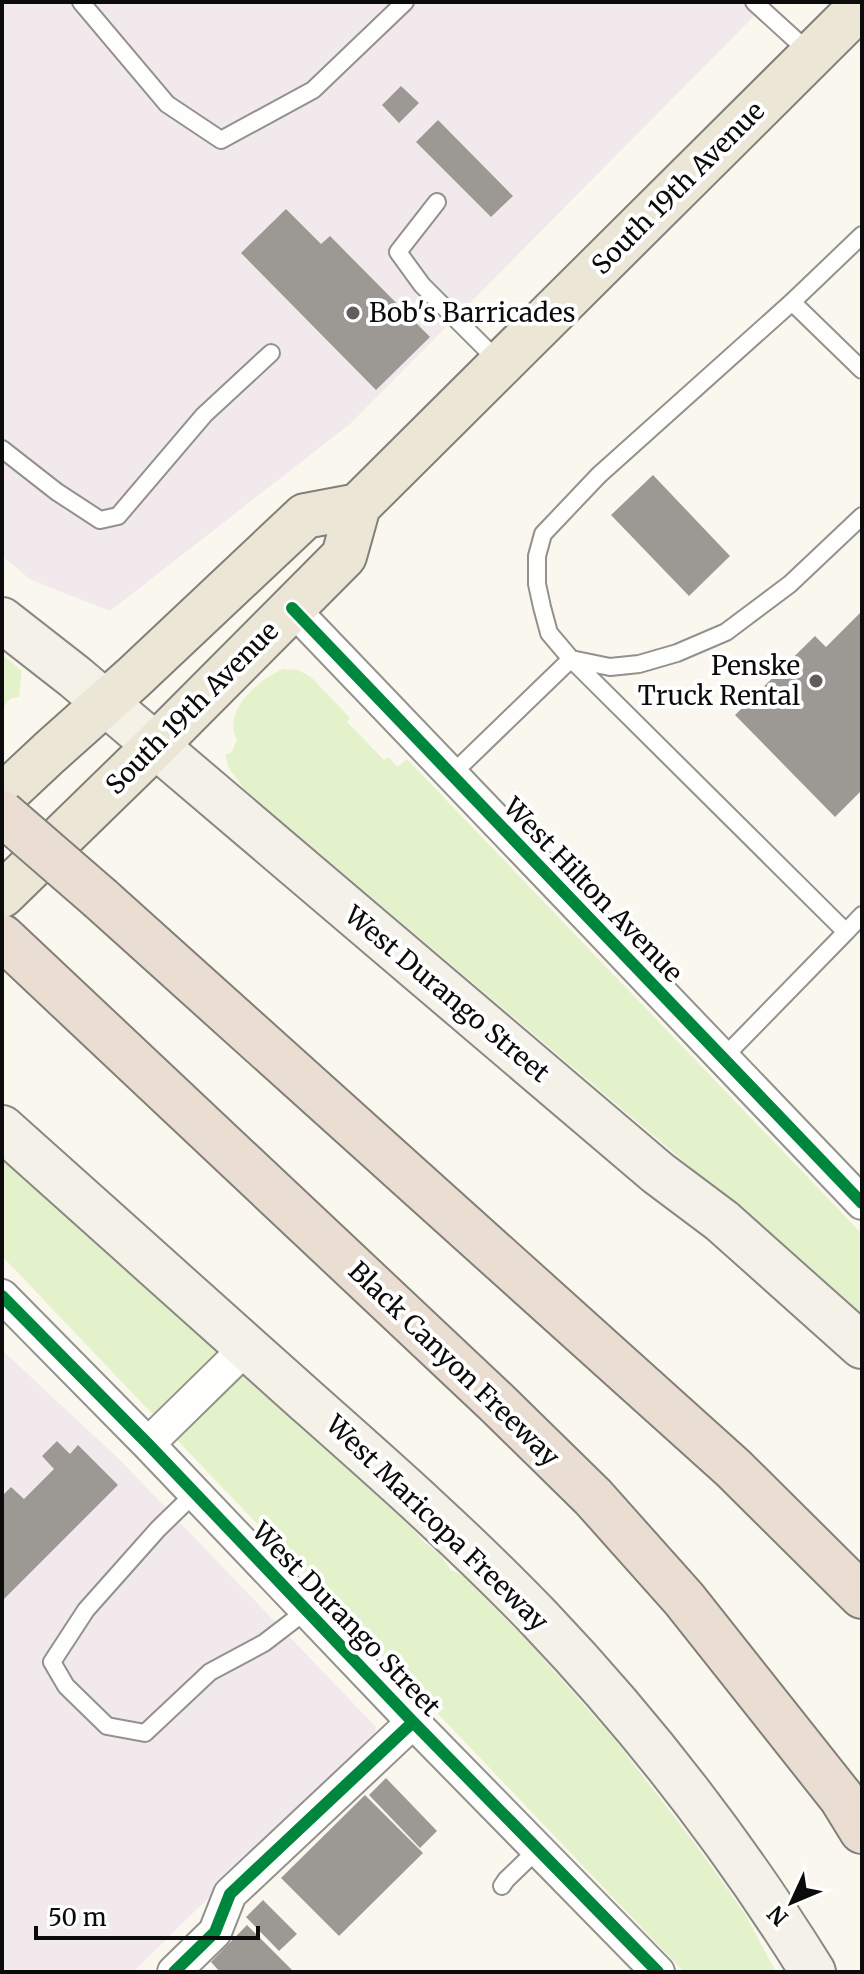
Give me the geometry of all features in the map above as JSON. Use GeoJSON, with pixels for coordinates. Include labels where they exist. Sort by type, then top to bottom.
{"type":"FeatureCollection","features":[{"type":"Feature","properties":{"kind":"highway"},"geometry":{"type":"LineString","coordinates":[[2,813],[733,1468],[862,1596]]}},
{"type":"Feature","properties":{"kind":"highway","name":"Black Canyon Freeway"},"geometry":{"type":"LineString","coordinates":[[14,948],[593,1497],[684,1599],[841,1797],[862,1831]]}},
{"type":"Feature","properties":{"kind":"main road","name":"South 19th Avenue"},"geometry":{"type":"LineString","coordinates":[[2,895],[344,556],[358,506],[862,5]]}},
{"type":"Feature","properties":{"kind":"main road"},"geometry":{"type":"LineString","coordinates":[[2,797],[305,516],[358,506]]}},
{"type":"Feature","properties":{"kind":"main road"},"geometry":{"type":"LineString","coordinates":[[2,620],[106,703]]}},
{"type":"Feature","properties":{"kind":"main road","name":"West Durango Street"},"geometry":{"type":"LineString","coordinates":[[106,703],[658,1173],[722,1221],[862,1346]]}},
{"type":"Feature","properties":{"kind":"main road","name":"West Maricopa Freeway"},"geometry":{"type":"LineString","coordinates":[[2,1128],[460,1537],[540,1619],[612,1698],[681,1782],[748,1871],[813,1972]]}},
{"type":"Feature","properties":{"kind":"street","name":"West Hilton Avenue"},"geometry":{"type":"LineString","coordinates":[[292,608],[862,1203]]}},
{"type":"Feature","properties":{"kind":"street","name":"West Durango Street"},"geometry":{"type":"LineString","coordinates":[[2,1296],[658,1972]]}},
{"type":"Feature","properties":{"kind":"street"},"geometry":{"type":"LineString","coordinates":[[148,1444],[247,1347]]}},
{"type":"Feature","properties":{"kind":"street"},"geometry":{"type":"LineString","coordinates":[[174,1972],[215,1932],[230,1894],[413,1722]]}},
{"type":"Feature","properties":{"kind":"lane"},"geometry":{"type":"LineString","coordinates":[[81,2],[167,104],[221,140],[313,90],[405,2]]}},
{"type":"Feature","properties":{"kind":"lane"},"geometry":{"type":"LineString","coordinates":[[754,2],[812,55]]}},
{"type":"Feature","properties":{"kind":"lane"},"geometry":{"type":"LineString","coordinates":[[437,202],[398,252],[422,285],[501,364]]}},
{"type":"Feature","properties":{"kind":"lane"},"geometry":{"type":"LineString","coordinates":[[846,932],[571,659],[549,633],[537,584],[537,556],[543,534],[599,475],[862,235]]}},
{"type":"Feature","properties":{"kind":"lane"},"geometry":{"type":"LineString","coordinates":[[792,302],[862,370]]}},
{"type":"Feature","properties":{"kind":"lane"},"geometry":{"type":"LineString","coordinates":[[2,449],[57,492],[100,520],[118,516],[204,415],[271,353]]}},
{"type":"Feature","properties":{"kind":"lane"},"geometry":{"type":"LineString","coordinates":[[571,659],[610,667],[639,664],[677,653],[726,632],[790,584],[862,516]]}},
{"type":"Feature","properties":{"kind":"lane"},"geometry":{"type":"LineString","coordinates":[[451,775],[571,659]]}},
{"type":"Feature","properties":{"kind":"lane"},"geometry":{"type":"LineString","coordinates":[[723,1058],[862,915]]}},
{"type":"Feature","properties":{"kind":"lane"},"geometry":{"type":"LineString","coordinates":[[195,1493],[158,1529],[86,1610],[52,1662],[66,1686],[107,1726],[145,1733],[210,1672],[264,1643],[307,1610]]}},
{"type":"Feature","properties":{"kind":"lane"},"geometry":{"type":"LineString","coordinates":[[502,1886],[538,1849]]}},
{"type":"Feature","properties":{"kind":"shaded area"},"geometry":{"type":"Polygon","coordinates":[[[2,2],[768,2],[350,424],[110,611],[31,580],[2,556],[2,2]]]}},
{"type":"Feature","properties":{"kind":"shaded area"},"geometry":{"type":"Polygon","coordinates":[[[2,1350],[120,1460],[376,1727],[375,1734],[133,1972],[2,1972],[2,1350]]]}},
{"type":"Feature","properties":{"kind":"green space"},"geometry":{"type":"Polygon","coordinates":[[[2,654],[22,671],[19,697],[10,699],[2,709],[2,654]]]}},
{"type":"Feature","properties":{"kind":"green space"},"geometry":{"type":"Polygon","coordinates":[[[283,669],[298,670],[311,677],[350,718],[347,722],[384,760],[388,757],[398,767],[407,759],[862,1234],[862,1321],[759,1225],[244,789],[229,768],[225,755],[232,752],[237,739],[233,729],[234,718],[238,707],[254,688],[283,669]]]}},
{"type":"Feature","properties":{"kind":"green space"},"geometry":{"type":"Polygon","coordinates":[[[2,1152],[197,1327],[276,1405],[438,1552],[451,1570],[464,1576],[531,1645],[615,1740],[696,1845],[745,1914],[776,1972],[684,1972],[2,1256],[2,1152]]]}},
{"type":"Feature","properties":{"kind":"building"},"geometry":{"type":"Polygon","coordinates":[[[401,86],[419,103],[399,123],[382,105],[401,86]]]}},
{"type":"Feature","properties":{"kind":"building"},"geometry":{"type":"Polygon","coordinates":[[[438,120],[513,196],[491,217],[416,142],[438,120]]]}},
{"type":"Feature","properties":{"kind":"building","name":"Bob's Barricades"},"geometry":{"type":"Polygon","coordinates":[[[286,209],[321,244],[330,236],[430,337],[376,390],[241,253],[286,209]]]}},
{"type":"Feature","properties":{"kind":"building"},"geometry":{"type":"Polygon","coordinates":[[[653,475],[730,556],[689,596],[611,515],[653,475]]]}},
{"type":"Feature","properties":{"kind":"building","name":"Penske Truck Rental"},"geometry":{"type":"Polygon","coordinates":[[[862,611],[862,790],[835,817],[735,715],[815,636],[826,647],[862,611]]]}},
{"type":"Feature","properties":{"kind":"building"},"geometry":{"type":"Polygon","coordinates":[[[57,1441],[70,1454],[78,1445],[118,1485],[2,1601],[2,1496],[11,1487],[24,1499],[54,1469],[42,1456],[57,1441]]]}},
{"type":"Feature","properties":{"kind":"building"},"geometry":{"type":"Polygon","coordinates":[[[386,1778],[437,1831],[420,1848],[369,1795],[386,1778]]]}},
{"type":"Feature","properties":{"kind":"building"},"geometry":{"type":"Polygon","coordinates":[[[365,1795],[423,1853],[339,1936],[281,1878],[365,1795]]]}},
{"type":"Feature","properties":{"kind":"building"},"geometry":{"type":"Polygon","coordinates":[[[263,1900],[297,1934],[279,1951],[246,1917],[263,1900]]]}},
{"type":"Feature","properties":{"kind":"building"},"geometry":{"type":"Polygon","coordinates":[[[247,1925],[294,1972],[220,1972],[211,1962],[247,1925]]]}},
{"type":"Feature","properties":{"kind":"cycle path"},"geometry":{"type":"LineString","coordinates":[[292,608],[862,1203]]}},
{"type":"Feature","properties":{"kind":"cycle path"},"geometry":{"type":"LineString","coordinates":[[2,1296],[658,1972]]}},
{"type":"Feature","properties":{"kind":"cycle path"},"geometry":{"type":"LineString","coordinates":[[174,1972],[215,1932],[230,1894],[413,1722]]}},
{"type":"Feature","properties":{"kind":"place","name":"Bob's Barricades"},"geometry":{"type":"Point","coordinates":[353,313]}},
{"type":"Feature","properties":{"kind":"place","name":"Penske Truck Rental"},"geometry":{"type":"Point","coordinates":[816,681]}}]}
